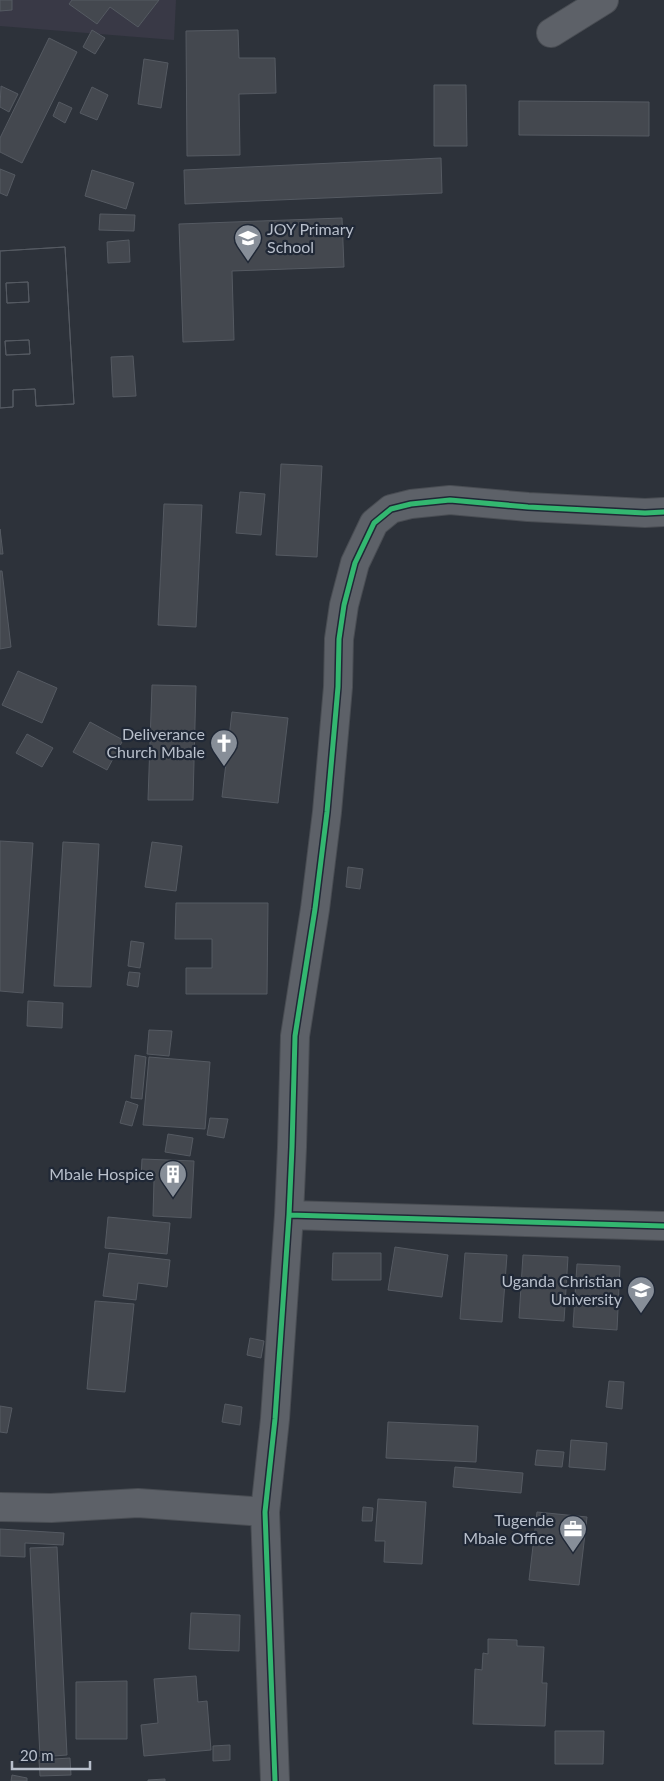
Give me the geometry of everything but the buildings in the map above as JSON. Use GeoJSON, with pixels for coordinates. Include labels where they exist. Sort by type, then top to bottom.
{"type":"FeatureCollection","features":[{"type":"Feature","properties":{"kind":"street"},"geometry":{"type":"LineString","coordinates":[[551,33],[604,0]]}},
{"type":"Feature","properties":{"kind":"street"},"geometry":{"type":"LineString","coordinates":[[275,1781],[265,1512],[275,1420],[289,1215],[295,1036],[315,909],[327,812],[338,687],[339,639],[344,605],[355,563],[374,523],[391,509],[411,504],[450,500],[528,507],[645,513],[664,512]]}},
{"type":"Feature","properties":{"kind":"street"},"geometry":{"type":"LineString","coordinates":[[289,1215],[664,1226]]}},
{"type":"Feature","properties":{"kind":"street"},"geometry":{"type":"LineString","coordinates":[[0,1507],[51,1508],[138,1503],[265,1512]]}},
{"type":"Feature","properties":{"kind":"shaded area"},"geometry":{"type":"Polygon","coordinates":[[[0,0],[176,0],[174,40],[0,26],[0,0]]]}},
{"type":"Feature","properties":{"kind":"cycle path"},"geometry":{"type":"LineString","coordinates":[[289,1215],[295,1036],[315,909],[327,812],[338,687],[339,639],[344,605],[355,563],[374,523],[391,509],[411,504],[450,500],[528,507],[645,513],[664,512]]}},
{"type":"Feature","properties":{"kind":"cycle path"},"geometry":{"type":"LineString","coordinates":[[275,1781],[265,1512],[275,1419],[289,1215],[664,1226]]}},
{"type":"Feature","properties":{"kind":"place","name":"JOY Primary School"},"geometry":{"type":"Point","coordinates":[248,262]}},
{"type":"Feature","properties":{"kind":"place","name":"Deliverance Church Mbale"},"geometry":{"type":"Point","coordinates":[224,767]}},
{"type":"Feature","properties":{"kind":"place","name":"Mbale Hospice"},"geometry":{"type":"Point","coordinates":[173,1198]}},
{"type":"Feature","properties":{"kind":"place","name":"Uganda Christian University"},"geometry":{"type":"Point","coordinates":[641,1314]}},
{"type":"Feature","properties":{"kind":"place","name":"Tugende Mbale Office"},"geometry":{"type":"Point","coordinates":[573,1553]}}]}
